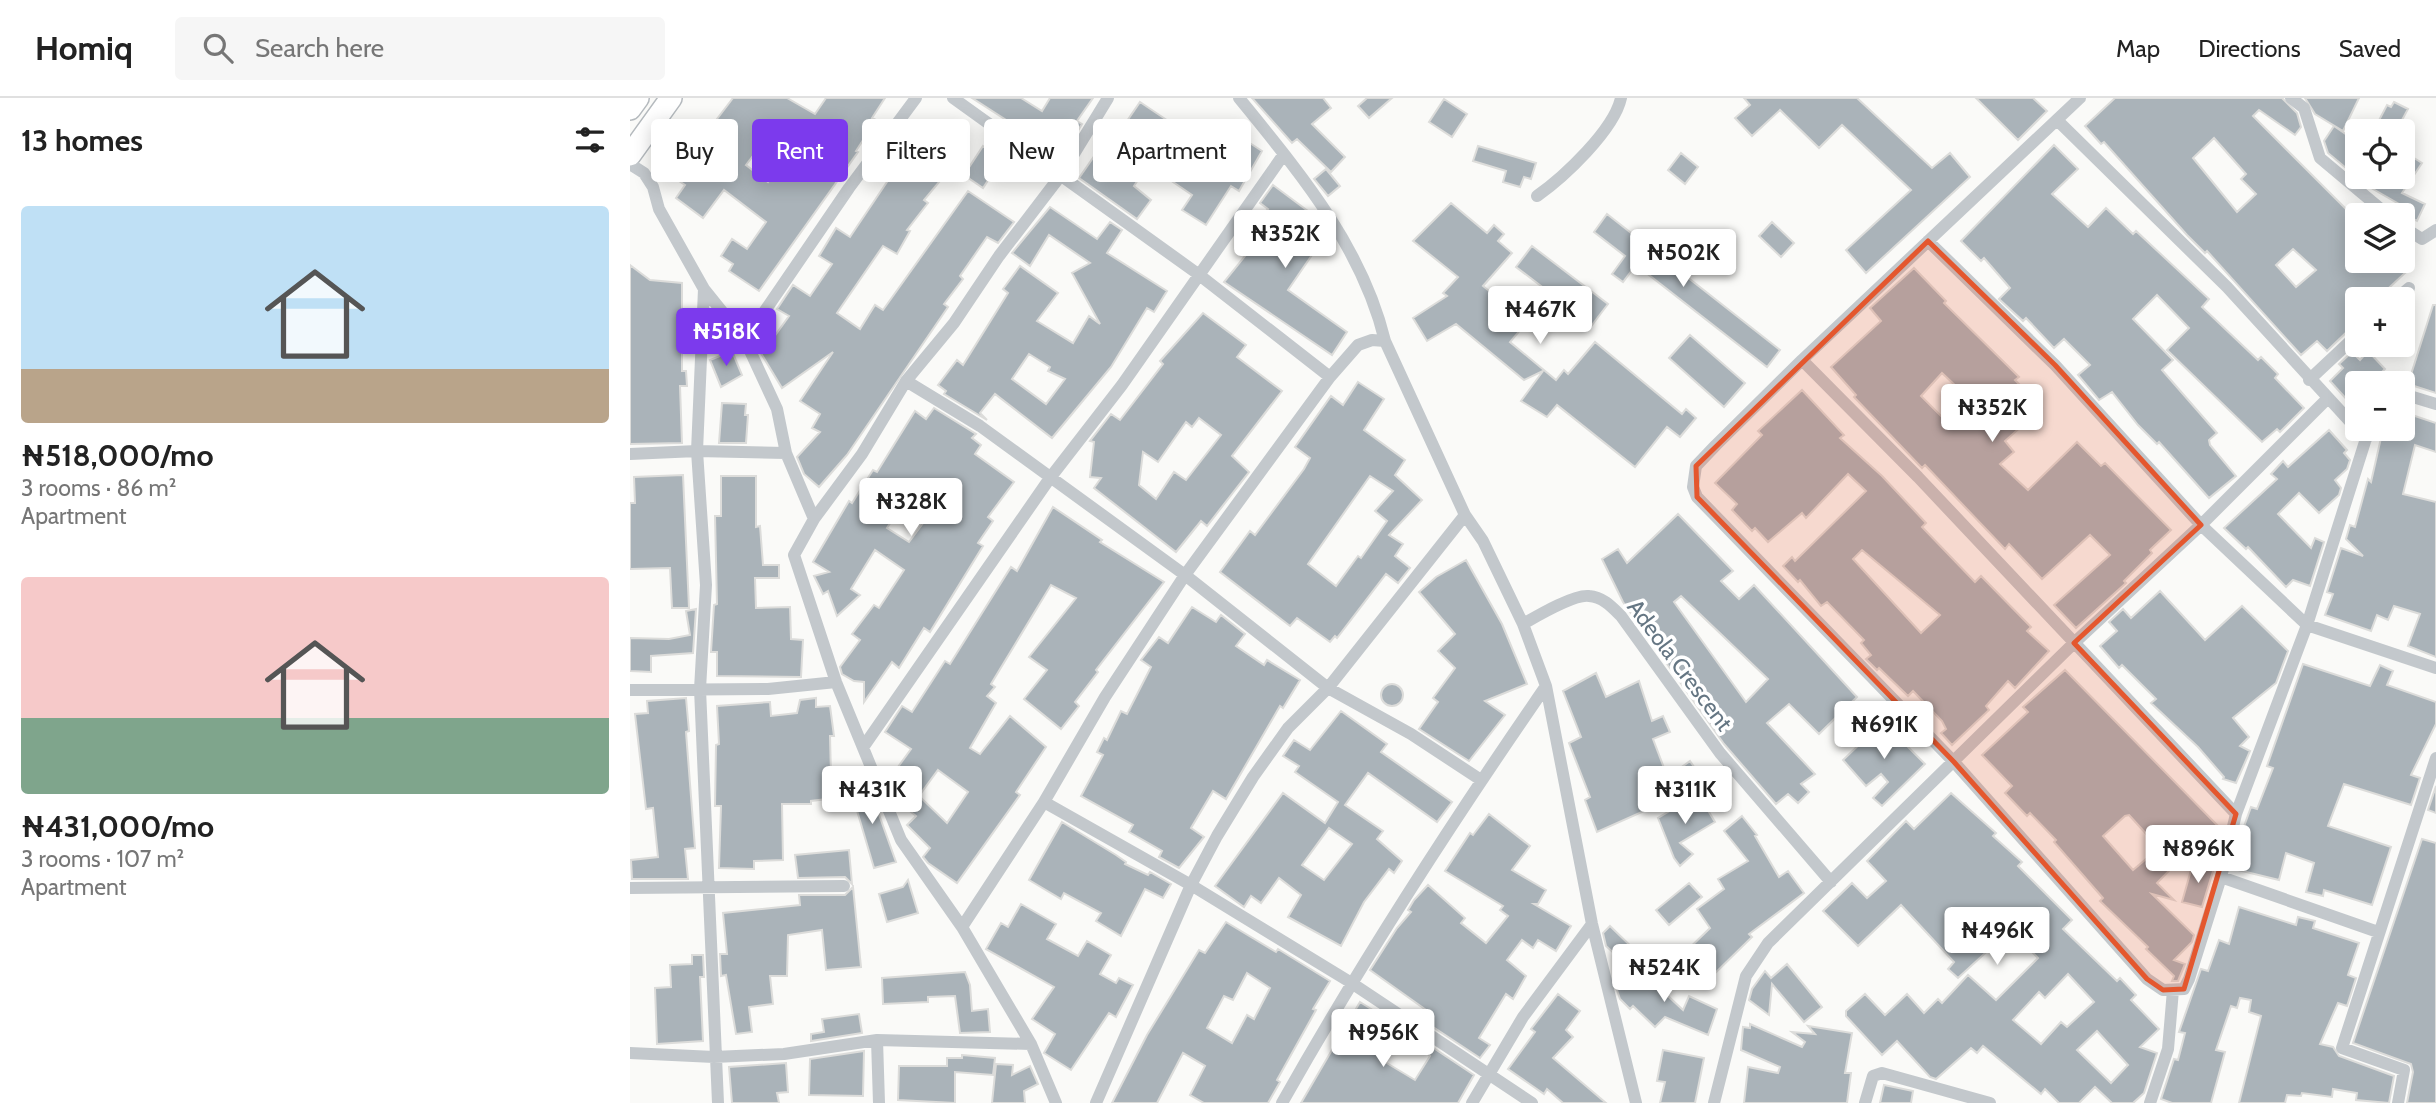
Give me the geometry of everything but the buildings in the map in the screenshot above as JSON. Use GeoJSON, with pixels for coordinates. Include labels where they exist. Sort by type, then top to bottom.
{"type":"FeatureCollection","features":[{"type":"Feature","properties":{"kind":"main road"},"geometry":{"type":"LineString","coordinates":[[630,109],[638,98]]}},
{"type":"Feature","properties":{"kind":"main road"},"geometry":{"type":"LineString","coordinates":[[630,155],[671,98]]}},
{"type":"Feature","properties":{"kind":"street"},"geometry":{"type":"LineString","coordinates":[[745,340],[849,188],[916,98]]}},
{"type":"Feature","properties":{"kind":"street"},"geometry":{"type":"LineString","coordinates":[[953,98],[984,120]]}},
{"type":"Feature","properties":{"kind":"street"},"geometry":{"type":"LineString","coordinates":[[1079,146],[1108,98]]}},
{"type":"Feature","properties":{"kind":"street"},"geometry":{"type":"LineString","coordinates":[[1239,98],[1307,183],[1354,258],[1376,305],[1385,341],[1465,515],[1483,541],[1525,623],[1546,687],[1592,925],[1636,1103]]}},
{"type":"Feature","properties":{"kind":"street"},"geometry":{"type":"LineString","coordinates":[[1537,196],[1554,184],[1610,122],[1621,98]]}},
{"type":"Feature","properties":{"kind":"street"},"geometry":{"type":"LineString","coordinates":[[2080,98],[1801,360],[1696,466],[1693,487],[1697,496],[1954,762],[2147,979],[2163,990],[2183,989],[2189,979],[2221,877],[2236,814],[2307,625],[2366,441]]}},
{"type":"Feature","properties":{"kind":"street"},"geometry":{"type":"LineString","coordinates":[[2291,98],[2304,108],[2320,158],[2374,203]]}},
{"type":"Feature","properties":{"kind":"street"},"geometry":{"type":"LineString","coordinates":[[2058,121],[2227,287],[2309,380],[2345,414]]}},
{"type":"Feature","properties":{"kind":"street"},"geometry":{"type":"LineString","coordinates":[[864,746],[1051,478],[1122,385],[1284,154]]}},
{"type":"Feature","properties":{"kind":"street"},"geometry":{"type":"LineString","coordinates":[[630,164],[644,173],[653,187],[659,209],[704,289],[745,340],[777,409],[786,453],[814,519]]}},
{"type":"Feature","properties":{"kind":"street"},"geometry":{"type":"LineString","coordinates":[[1056,182],[999,256],[954,323],[906,381],[862,454],[814,519],[794,555],[836,682],[901,840],[962,927],[1031,1044],[1056,1103]]}},
{"type":"Feature","properties":{"kind":"street"},"geometry":{"type":"LineString","coordinates":[[1071,182],[1198,274],[1330,377]]}},
{"type":"Feature","properties":{"kind":"street"},"geometry":{"type":"LineString","coordinates":[[2415,235],[2421,239],[2436,230]]}},
{"type":"Feature","properties":{"kind":"street"},"geometry":{"type":"LineString","coordinates":[[1928,241],[2055,365],[2201,525],[2307,625],[2436,668]]}},
{"type":"Feature","properties":{"kind":"street"},"geometry":{"type":"LineString","coordinates":[[704,289],[697,451],[706,585],[700,689],[718,1103]]}},
{"type":"Feature","properties":{"kind":"street"},"geometry":{"type":"LineString","coordinates":[[962,927],[1044,802],[1105,697],[1185,575],[1330,377],[1358,345],[1372,340],[1385,341]]}},
{"type":"Feature","properties":{"kind":"street"},"geometry":{"type":"LineString","coordinates":[[2309,380],[2345,346]]}},
{"type":"Feature","properties":{"kind":"street"},"geometry":{"type":"LineString","coordinates":[[1801,360],[1919,477],[2236,814]]}},
{"type":"Feature","properties":{"kind":"street"},"geometry":{"type":"LineString","coordinates":[[906,381],[980,426],[1185,575],[1328,688],[1411,734],[1481,780]]}},
{"type":"Feature","properties":{"kind":"street"},"geometry":{"type":"LineString","coordinates":[[2415,398],[2436,404]]}},
{"type":"Feature","properties":{"kind":"street"},"geometry":{"type":"LineString","coordinates":[[1714,1103],[1752,962],[2074,643],[2201,525],[2327,399]]}},
{"type":"Feature","properties":{"kind":"street"},"geometry":{"type":"LineString","coordinates":[[630,454],[697,451],[786,453]]}},
{"type":"Feature","properties":{"kind":"street"},"geometry":{"type":"LineString","coordinates":[[1096,1103],[1191,885],[1253,777],[1288,729],[1328,688],[1465,515]]}},
{"type":"Feature","properties":{"kind":"street","name":"Adeola Crescent"},"geometry":{"type":"LineString","coordinates":[[1525,623],[1588,595],[1606,602],[1621,616],[1720,753],[1831,882]]}},
{"type":"Feature","properties":{"kind":"street"},"geometry":{"type":"LineString","coordinates":[[630,690],[768,690],[836,682]]}},
{"type":"Feature","properties":{"kind":"street"},"geometry":{"type":"LineString","coordinates":[[1282,1103],[1350,982],[1481,780],[1546,687]]}},
{"type":"Feature","properties":{"kind":"street"},"geometry":{"type":"LineString","coordinates":[[2398,1103],[2404,1070],[2342,1048],[2436,758]]}},
{"type":"Feature","properties":{"kind":"street"},"geometry":{"type":"LineString","coordinates":[[1044,802],[1191,885],[1350,982],[1532,1103]]}},
{"type":"Feature","properties":{"kind":"street"},"geometry":{"type":"LineString","coordinates":[[2221,877],[2378,932]]}},
{"type":"Feature","properties":{"kind":"street"},"geometry":{"type":"LineString","coordinates":[[630,888],[844,886]]}},
{"type":"Feature","properties":{"kind":"street"},"geometry":{"type":"LineString","coordinates":[[1472,1103],[1523,1017],[1592,925]]}},
{"type":"Feature","properties":{"kind":"street"},"geometry":{"type":"LineString","coordinates":[[2150,1103],[2168,1049],[2173,990]]}},
{"type":"Feature","properties":{"kind":"street"},"geometry":{"type":"LineString","coordinates":[[630,1053],[714,1057],[784,1054],[877,1040],[1031,1044]]}},
{"type":"Feature","properties":{"kind":"street"},"geometry":{"type":"LineString","coordinates":[[877,1040],[879,1103]]}},
{"type":"Feature","properties":{"kind":"street"},"geometry":{"type":"LineString","coordinates":[[1865,1103],[1872,1076],[1882,1073],[1990,1103]]}},
{"type":"Feature","properties":{"kind":"highlighted area"},"geometry":{"type":"Polygon","coordinates":[[[1928,241],[2055,365],[2201,525],[2074,643],[2236,814],[2184,989],[2163,990],[2147,979],[1954,762],[1697,497],[1696,466],[1928,241]]]}}]}
